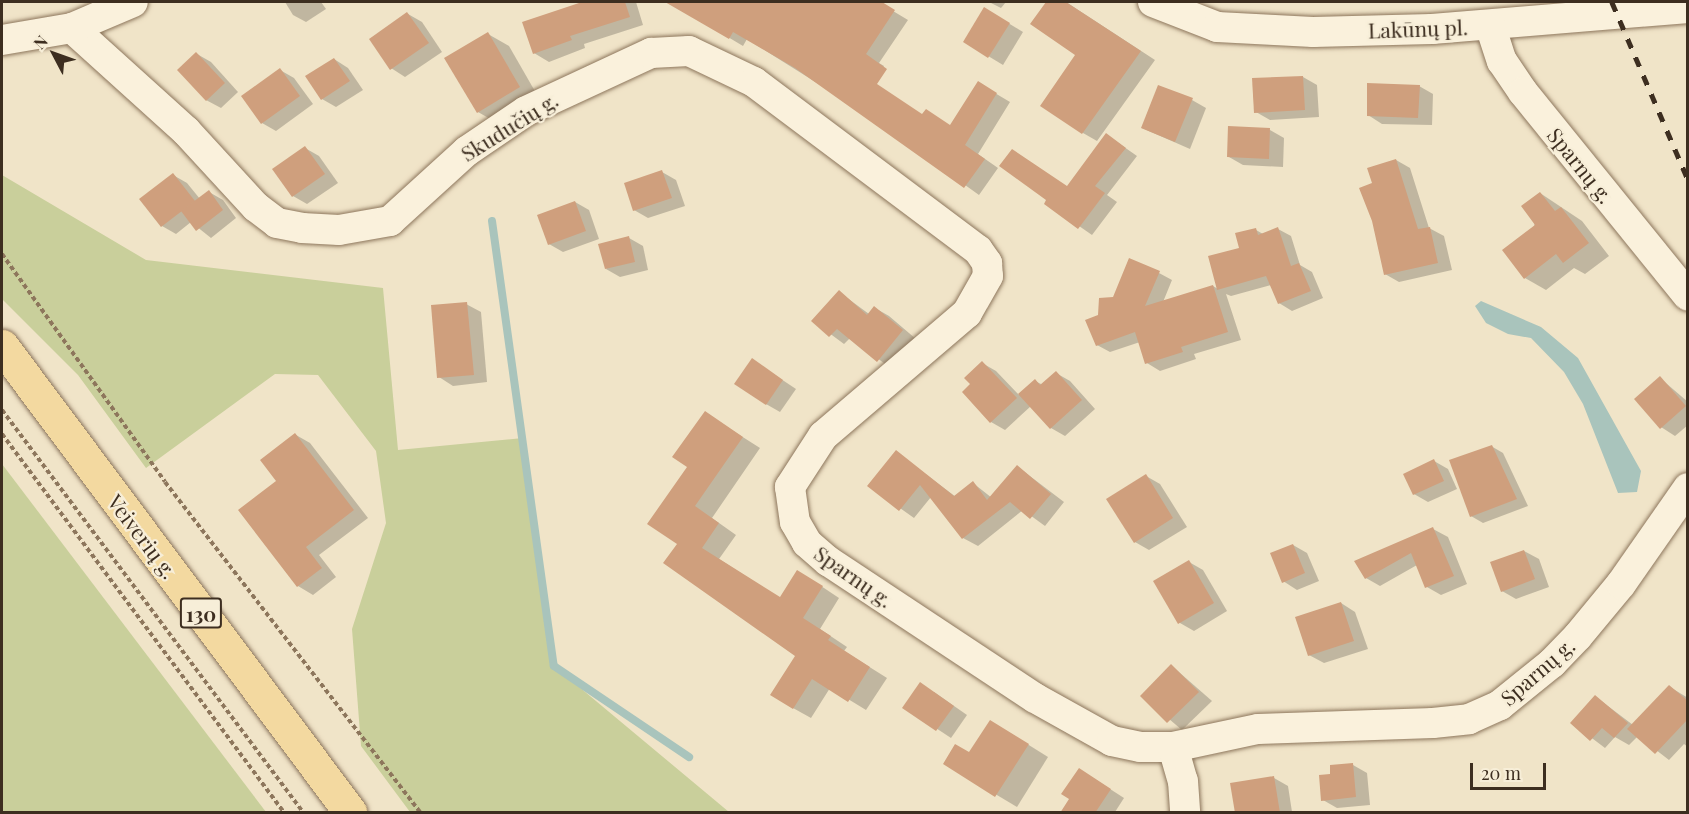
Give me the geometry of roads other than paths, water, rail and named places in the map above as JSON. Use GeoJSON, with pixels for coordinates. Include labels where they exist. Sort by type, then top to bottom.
{"type":"FeatureCollection","features":[{"type":"Feature","properties":{"kind":"main road","name":"Veiverių g."},"geometry":{"type":"LineString","coordinates":[[2,346],[350,813]]}},
{"type":"Feature","properties":{"kind":"street"},"geometry":{"type":"LineString","coordinates":[[2,40],[72,28],[133,2]]}},
{"type":"Feature","properties":{"kind":"street","name":"Lakūnų pl."},"geometry":{"type":"LineString","coordinates":[[1153,2],[1217,27],[1313,32],[1490,25],[1688,8]]}},
{"type":"Feature","properties":{"kind":"street","name":"Sparnų g."},"geometry":{"type":"LineString","coordinates":[[1490,25],[1502,61],[1523,92],[1688,296]]}},
{"type":"Feature","properties":{"kind":"street","name":"Skudučių g."},"geometry":{"type":"LineString","coordinates":[[72,28],[186,131],[256,207],[277,223],[339,230],[390,221],[466,151],[526,111],[651,53],[672,50],[688,51],[754,82],[978,250]]}},
{"type":"Feature","properties":{"kind":"street","name":"Sparnų g."},"geometry":{"type":"LineString","coordinates":[[978,250],[987,263],[988,276],[980,295],[949,330],[897,370],[823,436],[790,487],[795,522],[807,543],[828,561],[1035,698],[1112,741],[1140,747],[1173,747],[1258,729],[1469,719],[1500,705],[1552,663],[1578,636],[1621,584],[1688,488]]}},
{"type":"Feature","properties":{"kind":"street"},"geometry":{"type":"LineString","coordinates":[[1173,747],[1183,781],[1185,813]]}},
{"type":"Feature","properties":{"kind":"water"},"geometry":{"type":"Polygon","coordinates":[[[1481,301],[1541,327],[1578,358],[1641,471],[1637,492],[1618,493],[1583,404],[1564,372],[1531,338],[1508,334],[1486,323],[1475,306],[1481,301]]]}},
{"type":"Feature","properties":{"kind":"waterway"},"geometry":{"type":"LineString","coordinates":[[492,221],[554,666],[689,757]]}},
{"type":"Feature","properties":{"kind":"railway"},"geometry":{"type":"LineString","coordinates":[[1612,2],[1688,179]]}}]}
